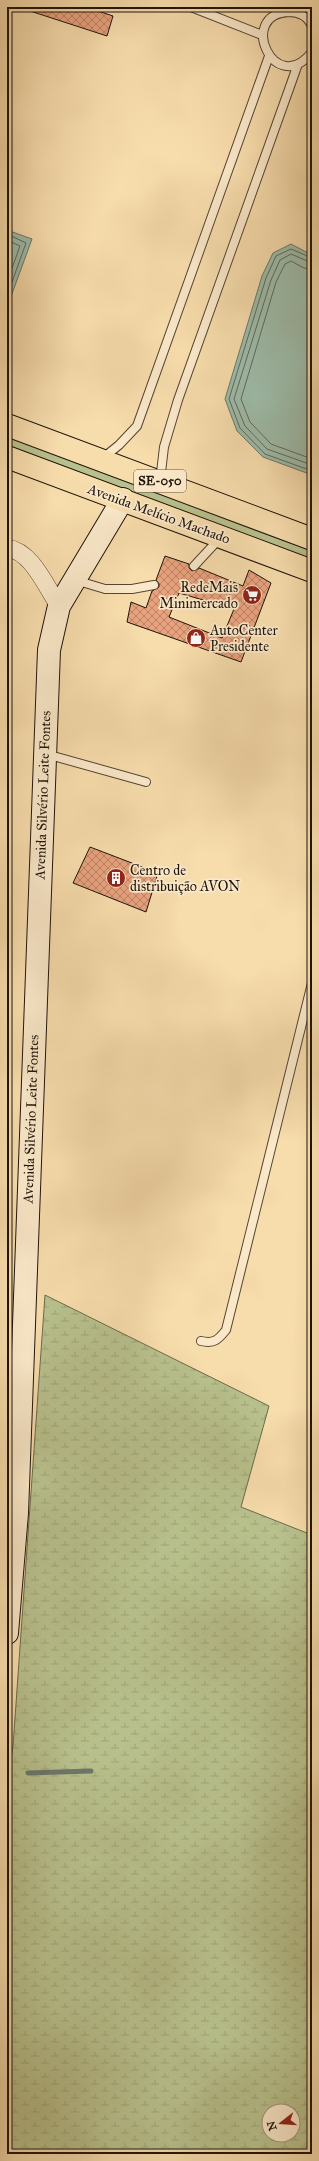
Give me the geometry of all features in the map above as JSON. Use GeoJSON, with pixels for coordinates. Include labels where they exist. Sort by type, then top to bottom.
{"type":"FeatureCollection","features":[{"type":"Feature","properties":{"kind":"main road","name":"SE-050"},"geometry":{"type":"LineString","coordinates":[[7,425],[312,539]]}},
{"type":"Feature","properties":{"kind":"main road","name":"Avenida Melício Machado"},"geometry":{"type":"LineString","coordinates":[[7,458],[62,479],[123,499],[312,571]]}},
{"type":"Feature","properties":{"kind":"main road","name":"Avenida Silvério Leite Fontes"},"geometry":{"type":"LineString","coordinates":[[7,1633],[17,1513],[49,650],[59,606],[123,499]]}},
{"type":"Feature","properties":{"kind":"street"},"geometry":{"type":"LineString","coordinates":[[7,467],[62,479]]}},
{"type":"Feature","properties":{"kind":"street"},"geometry":{"type":"LineString","coordinates":[[7,548],[13,549],[30,561],[59,606]]}},
{"type":"Feature","properties":{"kind":"lane"},"geometry":{"type":"LineString","coordinates":[[191,7],[262,35]]}},
{"type":"Feature","properties":{"kind":"lane"},"geometry":{"type":"LineString","coordinates":[[272,18],[275,7]]}},
{"type":"Feature","properties":{"kind":"lane"},"geometry":{"type":"LineString","coordinates":[[310,57],[298,64],[288,66],[278,63],[269,56],[264,46],[262,35],[265,26],[272,18],[282,13],[295,10],[304,16],[312,26]]}},
{"type":"Feature","properties":{"kind":"lane"},"geometry":{"type":"LineString","coordinates":[[101,460],[120,445],[137,426],[269,56]]}},
{"type":"Feature","properties":{"kind":"lane"},"geometry":{"type":"LineString","coordinates":[[160,481],[164,447],[178,400],[298,64]]}},
{"type":"Feature","properties":{"kind":"lane"},"geometry":{"type":"LineString","coordinates":[[194,566],[221,537]]}},
{"type":"Feature","properties":{"kind":"lane"},"geometry":{"type":"LineString","coordinates":[[74,580],[105,589],[132,589],[154,585]]}},
{"type":"Feature","properties":{"kind":"lane"},"geometry":{"type":"LineString","coordinates":[[44,754],[146,782]]}},
{"type":"Feature","properties":{"kind":"lane"},"geometry":{"type":"LineString","coordinates":[[201,1341],[210,1343],[218,1341],[226,1330],[312,982]]}},
{"type":"Feature","properties":{"kind":"green space"},"geometry":{"type":"Polygon","coordinates":[[[7,434],[312,546],[312,561],[7,450],[7,434]]]}},
{"type":"Feature","properties":{"kind":"green space"},"geometry":{"type":"Polygon","coordinates":[[[45,1295],[269,1406],[241,1507],[312,1535],[312,2154],[7,2154],[7,1781],[13,1746],[45,1295]]]}},
{"type":"Feature","properties":{"kind":"water"},"geometry":{"type":"Polygon","coordinates":[[[7,230],[32,239],[9,302],[7,302],[7,230]]]}},
{"type":"Feature","properties":{"kind":"water"},"geometry":{"type":"Polygon","coordinates":[[[291,244],[312,255],[312,475],[263,457],[237,431],[225,399],[262,276],[273,253],[291,244]]]}},
{"type":"Feature","properties":{"kind":"building"},"geometry":{"type":"Polygon","coordinates":[[[27,7],[86,7],[113,16],[107,36],[27,10],[27,7]]]}},
{"type":"Feature","properties":{"kind":"building"},"geometry":{"type":"Polygon","coordinates":[[[165,556],[189,564],[189,568],[192,571],[199,568],[243,586],[249,570],[271,583],[241,662],[127,622],[131,602],[146,608],[152,591],[159,587],[156,580],[165,556]],[[179,593],[169,617],[222,638],[234,609],[179,593]]]}},
{"type":"Feature","properties":{"kind":"building","name":"Centro de distribuição AVON"},"geometry":{"type":"Polygon","coordinates":[[[90,847],[158,873],[146,912],[73,883],[90,847]]]}},
{"type":"Feature","properties":{"kind":"waterway"},"geometry":{"type":"LineString","coordinates":[[28,1773],[91,1771]]}},
{"type":"Feature","properties":{"kind":"place","name":"RedeMais Minimercado"},"geometry":{"type":"Point","coordinates":[252,595]}},
{"type":"Feature","properties":{"kind":"place","name":"AutoCenter Presidente"},"geometry":{"type":"Point","coordinates":[196,638]}},
{"type":"Feature","properties":{"kind":"place","name":"Centro de distribuição AVON"},"geometry":{"type":"Point","coordinates":[116,878]}}]}
